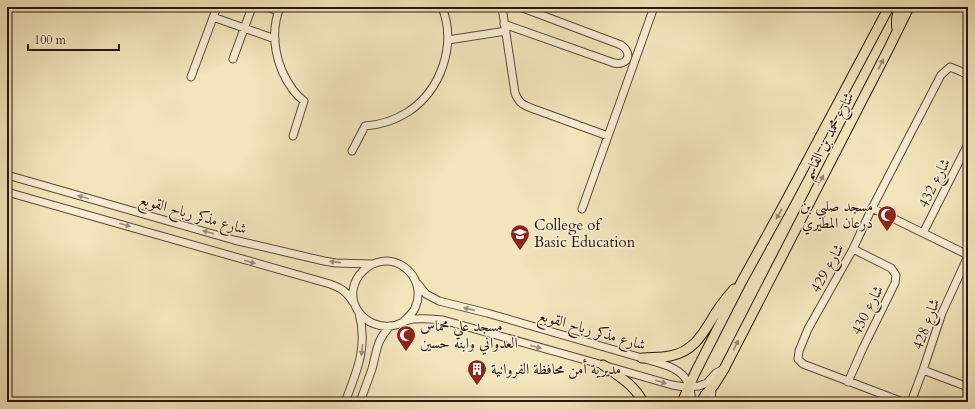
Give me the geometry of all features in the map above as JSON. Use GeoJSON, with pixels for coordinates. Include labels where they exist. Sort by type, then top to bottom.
{"type":"FeatureCollection","features":[{"type":"Feature","properties":{"kind":"main road","name":"شارع محمد بن القاسم"},"geometry":{"type":"LineString","coordinates":[[682,402],[742,281],[884,19],[888,7]]}},
{"type":"Feature","properties":{"kind":"main road"},"geometry":{"type":"LineString","coordinates":[[897,32],[896,21],[897,13],[900,7]]}},
{"type":"Feature","properties":{"kind":"main road","name":"شارع محمد بن القاسم"},"geometry":{"type":"LineString","coordinates":[[701,402],[724,369],[909,7]]}},
{"type":"Feature","properties":{"kind":"main road"},"geometry":{"type":"LineString","coordinates":[[889,48],[916,7]]}},
{"type":"Feature","properties":{"kind":"main road"},"geometry":{"type":"LineString","coordinates":[[642,358],[678,354],[693,345],[704,333],[725,300],[742,281]]}},
{"type":"Feature","properties":{"kind":"main road"},"geometry":{"type":"LineString","coordinates":[[603,365],[633,387],[643,402]]}},
{"type":"Feature","properties":{"kind":"street"},"geometry":{"type":"LineString","coordinates":[[191,77],[217,7]]}},
{"type":"Feature","properties":{"kind":"street"},"geometry":{"type":"LineString","coordinates":[[233,59],[252,7]]}},
{"type":"Feature","properties":{"kind":"street"},"geometry":{"type":"LineString","coordinates":[[267,7],[279,9],[275,24],[276,50],[279,64],[285,78],[304,101],[293,136]]}},
{"type":"Feature","properties":{"kind":"street"},"geometry":{"type":"LineString","coordinates":[[352,151],[365,126],[384,123],[407,112],[418,105],[434,85],[441,73],[445,61],[448,40],[447,26],[442,7]]}},
{"type":"Feature","properties":{"kind":"street"},"geometry":{"type":"LineString","coordinates":[[502,7],[515,94],[518,100],[522,104],[531,108],[608,136]]}},
{"type":"Feature","properties":{"kind":"street"},"geometry":{"type":"LineString","coordinates":[[448,40],[505,27],[614,63],[623,63],[628,56],[625,48],[621,46],[520,7]]}},
{"type":"Feature","properties":{"kind":"street"},"geometry":{"type":"LineString","coordinates":[[582,209],[654,7]]}},
{"type":"Feature","properties":{"kind":"street"},"geometry":{"type":"LineString","coordinates":[[214,16],[275,39]]}},
{"type":"Feature","properties":{"kind":"street"},"geometry":{"type":"LineString","coordinates":[[628,56],[636,59]]}},
{"type":"Feature","properties":{"kind":"street","name":"شارع 429"},"geometry":{"type":"LineString","coordinates":[[903,402],[804,364],[798,358],[799,351],[808,330],[853,249],[872,208],[941,75],[950,67],[968,75]]}},
{"type":"Feature","properties":{"kind":"street","name":"شارع 432"},"geometry":{"type":"LineString","coordinates":[[923,233],[968,144]]}},
{"type":"Feature","properties":{"kind":"street","name":"شارع مذكر رباح القوبع"},"geometry":{"type":"LineString","coordinates":[[7,175],[234,240],[271,249],[336,263],[374,264]]}},
{"type":"Feature","properties":{"kind":"street","name":"شارع مذكر رباح القوبع"},"geometry":{"type":"LineString","coordinates":[[7,192],[330,284],[347,293],[355,304]]}},
{"type":"Feature","properties":{"kind":"street"},"geometry":{"type":"LineString","coordinates":[[872,208],[968,256]]}},
{"type":"Feature","properties":{"kind":"street","name":"شارع 430"},"geometry":{"type":"LineString","coordinates":[[848,382],[895,283],[896,275],[891,268],[853,249]]}},
{"type":"Feature","properties":{"kind":"street","name":"شارع 428"},"geometry":{"type":"LineString","coordinates":[[911,402],[942,313],[968,256]]}},
{"type":"Feature","properties":{"kind":"street"},"geometry":{"type":"LineString","coordinates":[[345,402],[362,351],[362,331],[353,296],[356,280],[360,273],[366,268],[384,261],[394,262],[404,266],[411,273],[416,282],[418,300],[410,316],[404,321],[390,326],[381,326],[364,318],[358,311]]}},
{"type":"Feature","properties":{"kind":"street","name":"شارع مذكر رباح القوبع"},"geometry":{"type":"LineString","coordinates":[[416,282],[426,294],[439,301],[487,313],[662,364],[678,371],[685,378],[689,387]]}},
{"type":"Feature","properties":{"kind":"street","name":"شارع مذكر رباح القوبع"},"geometry":{"type":"LineString","coordinates":[[404,321],[419,318],[443,320],[666,384],[679,386],[689,387],[703,385],[707,383],[716,373],[724,369]]}},
{"type":"Feature","properties":{"kind":"street"},"geometry":{"type":"LineString","coordinates":[[360,402],[378,345],[390,326]]}},
{"type":"Feature","properties":{"kind":"street"},"geometry":{"type":"LineString","coordinates":[[923,370],[968,387]]}},
{"type":"Feature","properties":{"kind":"street"},"geometry":{"type":"LineString","coordinates":[[689,387],[691,394],[690,402]]}},
{"type":"Feature","properties":{"kind":"street"},"geometry":{"type":"LineString","coordinates":[[711,402],[712,387]]}},
{"type":"Feature","properties":{"kind":"place","name":"مسجد صلبي بن درعان المطيري"},"geometry":{"type":"Point","coordinates":[887,232]}},
{"type":"Feature","properties":{"kind":"place","name":"College of Basic Education"},"geometry":{"type":"Point","coordinates":[520,251]}},
{"type":"Feature","properties":{"kind":"place","name":"مسجد علي محماس العدواني وابنه حسين"},"geometry":{"type":"Point","coordinates":[406,352]}},
{"type":"Feature","properties":{"kind":"place","name":"مديرية أمن محافظة الفروانية"},"geometry":{"type":"Point","coordinates":[477,386]}}]}
